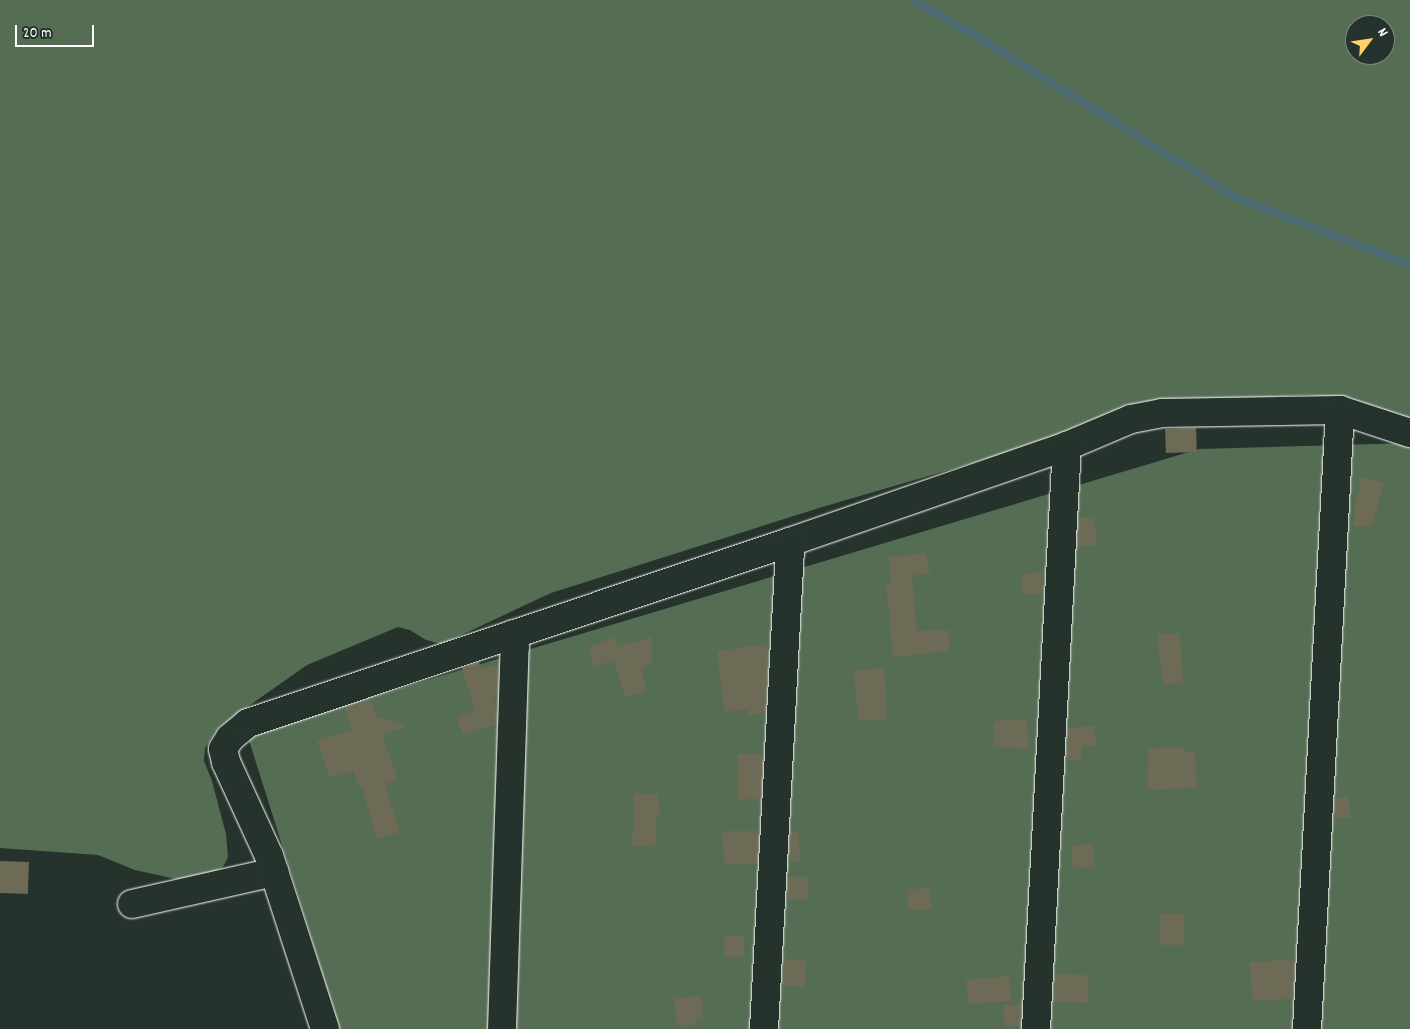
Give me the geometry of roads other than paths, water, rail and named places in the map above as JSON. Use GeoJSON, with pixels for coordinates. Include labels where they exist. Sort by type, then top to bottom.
{"type":"FeatureCollection","features":[{"type":"Feature","properties":{"kind":"lane"},"geometry":{"type":"LineString","coordinates":[[1308,1029],[1340,410]]}},
{"type":"Feature","properties":{"kind":"lane"},"geometry":{"type":"LineString","coordinates":[[325,1029],[274,872],[226,762],[223,749],[238,729],[248,723],[790,542],[1067,446],[1130,419],[1162,413],[1340,410],[1410,433]]}},
{"type":"Feature","properties":{"kind":"lane"},"geometry":{"type":"LineString","coordinates":[[1036,1029],[1067,446]]}},
{"type":"Feature","properties":{"kind":"lane"},"geometry":{"type":"LineString","coordinates":[[764,1029],[790,542]]}},
{"type":"Feature","properties":{"kind":"lane"},"geometry":{"type":"LineString","coordinates":[[502,1029],[515,647],[512,634]]}},
{"type":"Feature","properties":{"kind":"lane"},"geometry":{"type":"LineString","coordinates":[[132,904],[274,872]]}},
{"type":"Feature","properties":{"kind":"waterway"},"geometry":{"type":"LineString","coordinates":[[913,0],[975,35],[1235,197],[1410,265]]}}]}
